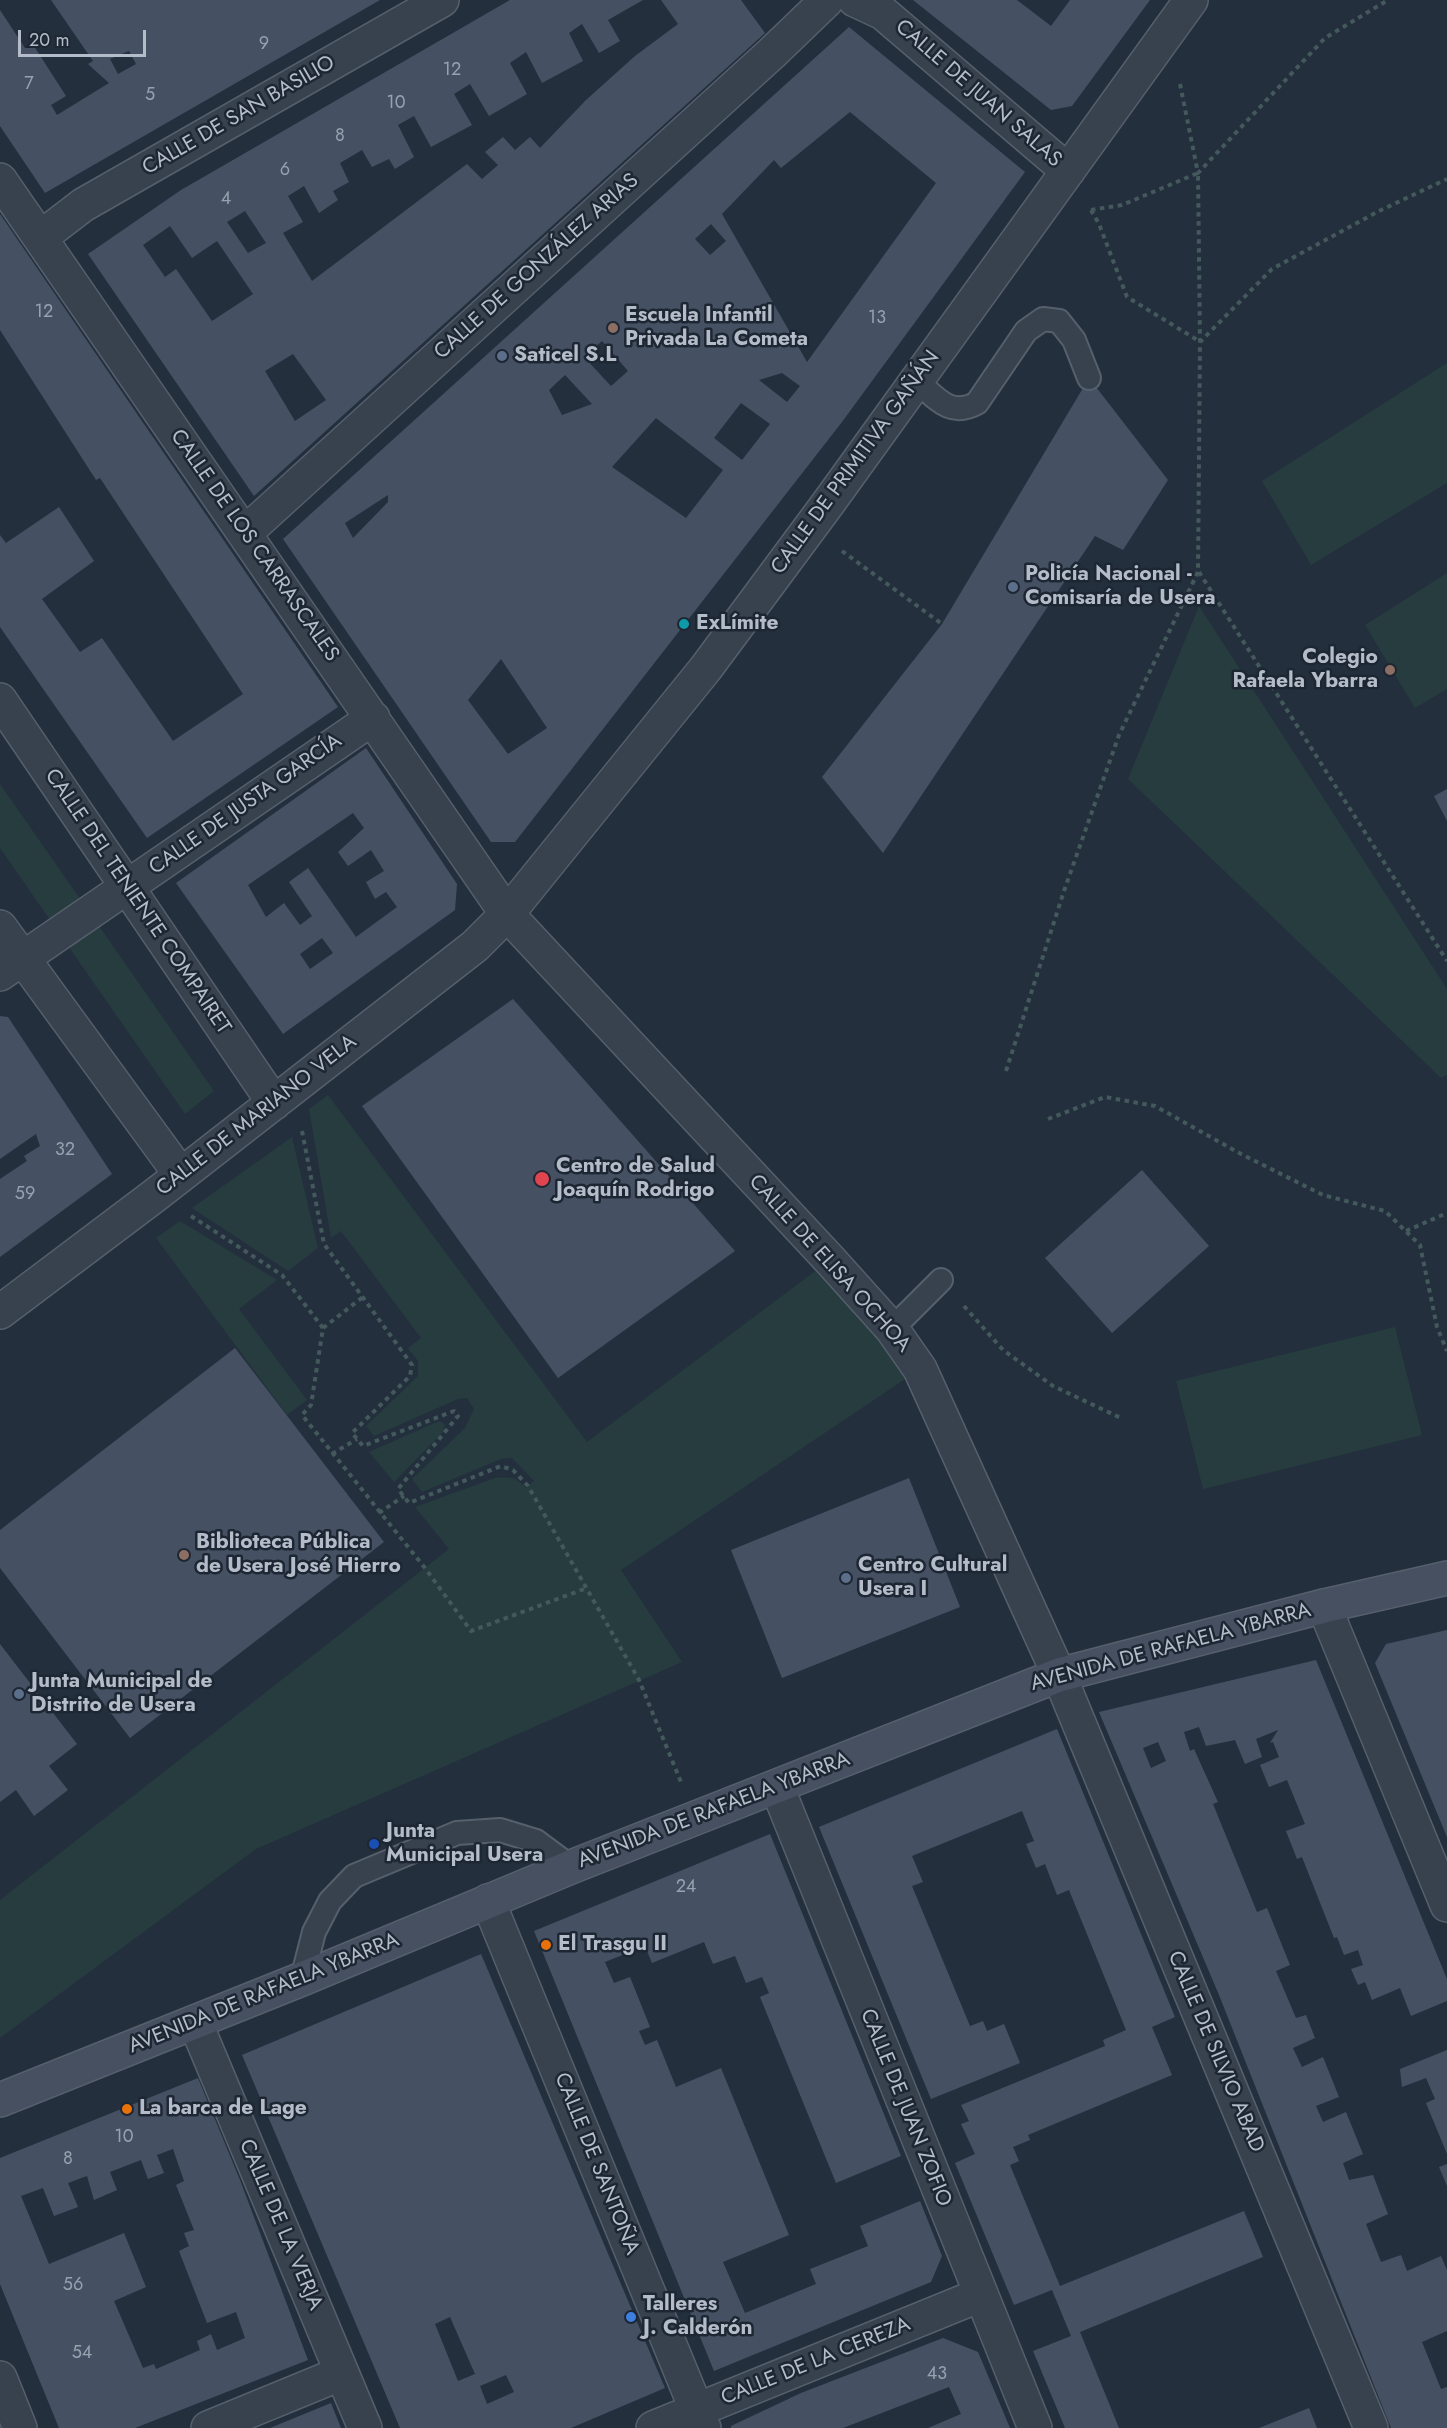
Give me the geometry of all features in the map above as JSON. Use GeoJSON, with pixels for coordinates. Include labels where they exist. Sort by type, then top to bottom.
{"type":"FeatureCollection","features":[{"type":"Feature","properties":{"kind":"main road","name":"AVENIDA DE RAFAELA YBARRA"},"geometry":{"type":"LineString","coordinates":[[0,2100],[302,1979],[571,1867],[1059,1675],[1324,1606],[1447,1578]]}},
{"type":"Feature","properties":{"kind":"street","name":"CALLE DE SAN BASILIO"},"geometry":{"type":"LineString","coordinates":[[40,238],[83,205],[442,0]]}},
{"type":"Feature","properties":{"kind":"street","name":"CALLE DE GONZÁLEZ ARIAS"},"geometry":{"type":"LineString","coordinates":[[245,533],[772,53],[827,0]]}},
{"type":"Feature","properties":{"kind":"street","name":"CALLE DE JUAN SALAS"},"geometry":{"type":"LineString","coordinates":[[855,0],[883,13],[1068,171]]}},
{"type":"Feature","properties":{"kind":"street","name":"CALLE DE PRIMITIVA GAÑÁN"},"geometry":{"type":"LineString","coordinates":[[507,914],[706,668],[1191,0]]}},
{"type":"Feature","properties":{"kind":"street","name":"CALLE DE LOS CARRASCALES"},"geometry":{"type":"LineString","coordinates":[[0,180],[507,914]]}},
{"type":"Feature","properties":{"kind":"street","name":"CALLE DEL TENIENTE COMPAIRET"},"geometry":{"type":"LineString","coordinates":[[0,700],[274,1103]]}},
{"type":"Feature","properties":{"kind":"street","name":"CALLE DE JUSTA GARCÍA"},"geometry":{"type":"LineString","coordinates":[[11,966],[373,718]]}},
{"type":"Feature","properties":{"kind":"street","name":"CALLE DE MARIANO VELA"},"geometry":{"type":"LineString","coordinates":[[0,1311],[181,1175],[475,946],[507,914]]}},
{"type":"Feature","properties":{"kind":"street","name":"CALLE DE ELISA OCHOA"},"geometry":{"type":"LineString","coordinates":[[507,914],[892,1329],[920,1369],[1059,1675]]}},
{"type":"Feature","properties":{"kind":"street"},"geometry":{"type":"LineString","coordinates":[[0,927],[11,966],[181,1175]]}},
{"type":"Feature","properties":{"kind":"street"},"geometry":{"type":"LineString","coordinates":[[1324,1606],[1447,1905]]}},
{"type":"Feature","properties":{"kind":"street","name":"CALLE DE SILVIO ABAD"},"geometry":{"type":"LineString","coordinates":[[1059,1675],[1371,2428]]}},
{"type":"Feature","properties":{"kind":"street","name":"CALLE DE JUAN ZOFIO"},"geometry":{"type":"LineString","coordinates":[[777,1787],[1035,2428]]}},
{"type":"Feature","properties":{"kind":"street","name":"CALLE DE SANTOÑA"},"geometry":{"type":"LineString","coordinates":[[488,1901],[700,2419]]}},
{"type":"Feature","properties":{"kind":"street","name":"CALLE DE LA VERJA"},"geometry":{"type":"LineString","coordinates":[[195,2022],[365,2428]]}},
{"type":"Feature","properties":{"kind":"street","name":"CALLE DE LA CEREZA"},"geometry":{"type":"LineString","coordinates":[[653,2428],[700,2419],[980,2295]]}},
{"type":"Feature","properties":{"kind":"street"},"geometry":{"type":"LineString","coordinates":[[208,2428],[342,2373]]}},
{"type":"Feature","properties":{"kind":"street"},"geometry":{"type":"LineString","coordinates":[[0,2378],[20,2428]]}},
{"type":"Feature","properties":{"kind":"lane"},"geometry":{"type":"LineString","coordinates":[[916,380],[947,407],[965,409],[977,403],[1026,332],[1042,319],[1059,321],[1069,333],[1089,378]]}},
{"type":"Feature","properties":{"kind":"lane"},"geometry":{"type":"LineString","coordinates":[[892,1329],[941,1281]]}},
{"type":"Feature","properties":{"kind":"lane"},"geometry":{"type":"LineString","coordinates":[[302,1979],[314,1932],[330,1901],[354,1876],[457,1833],[500,1830],[536,1841],[571,1867]]}},
{"type":"Feature","properties":{"kind":"path"},"geometry":{"type":"LineString","coordinates":[[1091,210],[1122,205],[1198,173],[1325,38],[1388,0]]}},
{"type":"Feature","properties":{"kind":"path"},"geometry":{"type":"LineString","coordinates":[[1006,1071],[1064,891],[1119,735],[1198,572],[1200,342],[1198,173],[1169,31]]}},
{"type":"Feature","properties":{"kind":"path"},"geometry":{"type":"LineString","coordinates":[[1068,171],[1099,224],[1127,297],[1200,342]]}},
{"type":"Feature","properties":{"kind":"path"},"geometry":{"type":"LineString","coordinates":[[1200,342],[1272,269],[1379,211],[1447,179]]}},
{"type":"Feature","properties":{"kind":"path"},"geometry":{"type":"LineString","coordinates":[[835,546],[942,624]]}},
{"type":"Feature","properties":{"kind":"path"},"geometry":{"type":"LineString","coordinates":[[1198,572],[1447,961]]}},
{"type":"Feature","properties":{"kind":"path"},"geometry":{"type":"LineString","coordinates":[[1048,1119],[1104,1097],[1155,1106],[1241,1154],[1323,1195],[1385,1211],[1420,1245],[1437,1327],[1447,1351]]}},
{"type":"Feature","properties":{"kind":"path"},"geometry":{"type":"LineString","coordinates":[[301,1125],[324,1244],[412,1365],[410,1376],[352,1433],[363,1446],[454,1411],[458,1416],[398,1489],[409,1503],[501,1466],[513,1470],[528,1486],[639,1680],[682,1785]]}},
{"type":"Feature","properties":{"kind":"path"},"geometry":{"type":"LineString","coordinates":[[187,1213],[282,1275],[323,1328]]}},
{"type":"Feature","properties":{"kind":"path"},"geometry":{"type":"LineString","coordinates":[[1406,1231],[1447,1213]]}},
{"type":"Feature","properties":{"kind":"path"},"geometry":{"type":"LineString","coordinates":[[941,1281],[1004,1350],[1053,1386],[1123,1419]]}},
{"type":"Feature","properties":{"kind":"path"},"geometry":{"type":"LineString","coordinates":[[363,1297],[323,1328],[311,1405],[302,1416],[424,1568],[471,1631],[587,1588]]}},
{"type":"Feature","properties":{"kind":"path"},"geometry":{"type":"LineString","coordinates":[[332,1454],[357,1439]]}},
{"type":"Feature","properties":{"kind":"path"},"geometry":{"type":"LineString","coordinates":[[379,1513],[404,1496]]}},
{"type":"Feature","properties":{"kind":"green space"},"geometry":{"type":"Polygon","coordinates":[[[1447,363],[1447,483],[1311,565],[1262,481],[1447,363]]]}},
{"type":"Feature","properties":{"kind":"green space"},"geometry":{"type":"Polygon","coordinates":[[[1447,573],[1447,689],[1415,708],[1365,625],[1447,573]]]}},
{"type":"Feature","properties":{"kind":"green space"},"geometry":{"type":"Polygon","coordinates":[[[1199,606],[1447,989],[1447,1075],[1441,1078],[1128,779],[1199,606]]]}},
{"type":"Feature","properties":{"kind":"green space"},"geometry":{"type":"Polygon","coordinates":[[[0,784],[214,1091],[185,1114],[0,848],[0,784]]]}},
{"type":"Feature","properties":{"kind":"green space"},"geometry":{"type":"Polygon","coordinates":[[[328,1095],[587,1442],[830,1260],[920,1369],[621,1570],[682,1662],[256,1849],[0,2038],[0,1900],[449,1549],[415,1507],[495,1478],[512,1478],[526,1488],[534,1481],[512,1458],[501,1459],[422,1492],[412,1479],[465,1428],[474,1409],[467,1398],[458,1399],[374,1436],[366,1426],[418,1376],[418,1361],[408,1348],[421,1338],[341,1231],[331,1238],[309,1109],[328,1095]]]}},
{"type":"Feature","properties":{"kind":"green space"},"geometry":{"type":"Polygon","coordinates":[[[292,1137],[318,1248],[288,1271],[192,1208],[292,1137]]]}},
{"type":"Feature","properties":{"kind":"green space"},"geometry":{"type":"Polygon","coordinates":[[[180,1221],[277,1280],[239,1309],[307,1400],[287,1415],[156,1238],[180,1221]]]}},
{"type":"Feature","properties":{"kind":"green space"},"geometry":{"type":"Polygon","coordinates":[[[1395,1327],[1422,1435],[1203,1489],[1176,1381],[1395,1327]]]}},
{"type":"Feature","properties":{"kind":"green space"},"geometry":{"type":"Polygon","coordinates":[[[439,1421],[445,1424],[443,1432],[394,1482],[369,1452],[439,1421]]]}},
{"type":"Feature","properties":{"kind":"building"},"geometry":{"type":"Polygon","coordinates":[[[51,0],[380,0],[45,193],[0,126],[0,10],[25,48],[32,43],[66,96],[51,105],[57,115],[109,83],[88,64],[93,61],[51,0]],[[129,51],[110,59],[118,74],[136,64],[129,51]]]}},
{"type":"Feature","properties":{"kind":"building"},"geometry":{"type":"Polygon","coordinates":[[[510,0],[643,0],[608,20],[620,41],[599,53],[582,24],[569,33],[583,61],[542,83],[526,52],[510,63],[527,94],[489,116],[470,84],[454,94],[472,125],[431,147],[414,116],[398,125],[414,157],[395,169],[389,159],[372,167],[362,150],[340,163],[349,182],[333,191],[338,200],[319,213],[304,186],[288,196],[303,222],[283,233],[312,281],[467,164],[482,179],[498,165],[485,152],[503,137],[515,150],[530,137],[540,148],[586,100],[635,56],[678,24],[661,0],[741,0],[765,33],[254,496],[88,254],[181,190],[510,0]],[[245,211],[227,222],[248,253],[266,243],[245,211]],[[170,226],[143,245],[165,277],[176,269],[212,321],[253,294],[217,241],[192,258],[170,226]],[[293,354],[265,371],[295,421],[326,400],[293,354]]]}},
{"type":"Feature","properties":{"kind":"building"},"geometry":{"type":"Polygon","coordinates":[[[913,0],[1017,0],[1051,26],[1070,0],[1150,0],[1072,106],[1051,110],[913,0]]]}},
{"type":"Feature","properties":{"kind":"building"},"geometry":{"type":"Polygon","coordinates":[[[849,27],[1025,172],[842,422],[515,842],[491,842],[283,539],[849,27]],[[850,112],[781,168],[774,160],[722,214],[807,362],[936,183],[850,112]],[[711,224],[695,239],[710,255],[726,241],[711,224]],[[602,341],[584,357],[611,386],[628,371],[602,341]],[[782,373],[759,380],[787,402],[800,386],[782,373]],[[565,375],[549,390],[562,415],[592,404],[565,375]],[[741,403],[714,438],[742,460],[770,424],[741,403]],[[656,418],[612,467],[686,518],[723,470],[656,418]],[[388,495],[345,523],[353,538],[388,502],[388,495]],[[501,659],[468,700],[508,754],[547,728],[501,659]]]}},
{"type":"Feature","properties":{"kind":"building"},"geometry":{"type":"Polygon","coordinates":[[[0,214],[338,707],[147,838],[0,627],[0,535],[6,543],[59,507],[94,561],[42,599],[80,652],[102,638],[173,741],[243,694],[100,478],[96,480],[0,330],[0,214]]]}},
{"type":"Feature","properties":{"kind":"building","name":"Policía Nacional - Comisaría de Usera"},"geometry":{"type":"Polygon","coordinates":[[[1089,378],[1168,480],[1123,550],[1095,536],[883,853],[822,777],[942,624],[1089,378]]]}},
{"type":"Feature","properties":{"kind":"building"},"geometry":{"type":"Polygon","coordinates":[[[366,748],[457,884],[455,910],[283,1034],[176,883],[366,748]],[[353,813],[248,885],[266,917],[284,903],[300,925],[312,916],[289,882],[308,868],[356,937],[397,907],[386,892],[375,899],[366,882],[384,871],[371,850],[348,866],[338,852],[364,828],[353,813]],[[322,938],[300,954],[310,969],[333,953],[322,938]]]}},
{"type":"Feature","properties":{"kind":"building"},"geometry":{"type":"Polygon","coordinates":[[[1447,789],[1447,821],[1434,796],[1447,789]]]}},
{"type":"Feature","properties":{"kind":"building","name":"Centro de Salud Joaquín Rodrigo"},"geometry":{"type":"Polygon","coordinates":[[[513,999],[735,1251],[558,1378],[362,1106],[513,999]]]}},
{"type":"Feature","properties":{"kind":"building"},"geometry":{"type":"Polygon","coordinates":[[[0,1016],[8,1017],[112,1174],[0,1257],[0,1179],[27,1161],[24,1156],[40,1146],[36,1134],[0,1159],[0,1016]]]}},
{"type":"Feature","properties":{"kind":"building"},"geometry":{"type":"Polygon","coordinates":[[[1142,1170],[1209,1246],[1112,1333],[1045,1258],[1142,1170]]]}},
{"type":"Feature","properties":{"kind":"building","name":"Biblioteca Pública de Usera José Hierro"},"geometry":{"type":"Polygon","coordinates":[[[235,1348],[384,1542],[130,1738],[0,1568],[0,1530],[235,1348]]]}},
{"type":"Feature","properties":{"kind":"building","name":"Centro Cultural Usera I"},"geometry":{"type":"Polygon","coordinates":[[[909,1478],[960,1607],[782,1678],[731,1550],[909,1478]]]}},
{"type":"Feature","properties":{"kind":"building"},"geometry":{"type":"Polygon","coordinates":[[[1447,1630],[1447,1837],[1375,1663],[1386,1644],[1447,1630]]]}},
{"type":"Feature","properties":{"kind":"building","name":"Junta Municipal de Distrito de Usera"},"geometry":{"type":"Polygon","coordinates":[[[0,1644],[77,1744],[49,1766],[68,1790],[34,1816],[16,1790],[0,1802],[0,1644]]]}},
{"type":"Feature","properties":{"kind":"building"},"geometry":{"type":"Polygon","coordinates":[[[1316,1660],[1447,1979],[1447,2001],[1411,2016],[1400,1988],[1372,2000],[1365,1982],[1358,1985],[1351,1969],[1363,1965],[1358,1950],[1344,1955],[1337,1937],[1334,1938],[1302,1857],[1297,1859],[1286,1831],[1305,1824],[1287,1780],[1269,1787],[1260,1765],[1279,1757],[1273,1742],[1270,1743],[1278,1730],[1256,1739],[1262,1757],[1245,1764],[1235,1740],[1206,1746],[1199,1727],[1184,1732],[1190,1751],[1194,1749],[1218,1802],[1213,1804],[1257,1912],[1267,1908],[1290,1965],[1276,1971],[1296,2018],[1306,2015],[1315,2038],[1293,2048],[1302,2067],[1323,2057],[1339,2097],[1316,2106],[1323,2122],[1346,2112],[1363,2154],[1343,2163],[1349,2180],[1373,2175],[1388,2214],[1366,2224],[1381,2262],[1401,2255],[1407,2271],[1441,2256],[1447,2270],[1447,2331],[1422,2342],[1441,2389],[1447,2387],[1447,2428],[1391,2428],[1219,1995],[1099,1712],[1316,1660]],[[1158,1742],[1143,1748],[1151,1768],[1166,1761],[1158,1742]]]}},
{"type":"Feature","properties":{"kind":"building"},"geometry":{"type":"Polygon","coordinates":[[[1057,1729],[1175,2017],[1152,2027],[1172,2075],[1028,2135],[1030,2140],[1013,2147],[1019,2161],[1010,2165],[1060,2286],[1244,2211],[1263,2257],[1080,2332],[1119,2428],[1065,2428],[1033,2351],[1071,2336],[1052,2290],[1014,2305],[955,2163],[975,2154],[961,2124],[969,2121],[961,2105],[1105,2046],[1103,2040],[1126,2030],[1069,1890],[1057,1895],[1045,1864],[1036,1868],[1026,1844],[1034,1841],[1022,1811],[912,1856],[923,1882],[912,1886],[970,2026],[983,2021],[987,2031],[1004,2024],[1020,2063],[931,2099],[819,1827],[1057,1729]]]}},
{"type":"Feature","properties":{"kind":"building"},"geometry":{"type":"Polygon","coordinates":[[[770,1834],[901,2156],[836,2183],[760,1997],[769,1993],[762,1977],[746,1983],[735,1956],[713,1964],[704,1942],[652,1963],[645,1946],[605,1962],[614,1983],[630,1977],[650,2027],[639,2031],[645,2045],[657,2040],[676,2087],[721,2068],[789,2235],[723,2262],[745,2313],[816,2284],[810,2269],[868,2246],[860,2226],[920,2201],[942,2256],[931,2282],[714,2371],[534,1931],[770,1834]]]}},
{"type":"Feature","properties":{"kind":"building"},"geometry":{"type":"Polygon","coordinates":[[[481,1954],[665,2388],[571,2428],[400,2428],[242,2055],[481,1954]],[[450,2317],[435,2324],[458,2381],[475,2374],[450,2317]],[[506,2375],[480,2386],[487,2404],[514,2392],[506,2375]]]}},
{"type":"Feature","properties":{"kind":"building"},"geometry":{"type":"Polygon","coordinates":[[[1447,2050],[1447,2154],[1426,2103],[1435,2099],[1426,2078],[1402,2087],[1400,2069],[1447,2050]]]}},
{"type":"Feature","properties":{"kind":"building"},"geometry":{"type":"Polygon","coordinates":[[[198,2078],[240,2180],[308,2360],[135,2428],[59,2428],[0,2284],[0,2158],[198,2078]],[[173,2149],[157,2155],[164,2173],[148,2179],[141,2160],[110,2172],[117,2190],[94,2200],[87,2176],[68,2183],[78,2207],[54,2216],[43,2188],[21,2196],[49,2264],[124,2233],[146,2287],[114,2301],[143,2368],[154,2364],[156,2369],[200,2350],[197,2341],[211,2334],[217,2350],[245,2338],[236,2312],[207,2323],[179,2251],[189,2246],[184,2233],[194,2230],[176,2185],[184,2181],[173,2149]]]}},
{"type":"Feature","properties":{"kind":"building"},"geometry":{"type":"Polygon","coordinates":[[[1447,2164],[1447,2186],[1439,2167],[1447,2164]]]}},
{"type":"Feature","properties":{"kind":"building"},"geometry":{"type":"Polygon","coordinates":[[[943,2338],[978,2352],[1010,2428],[928,2428],[961,2414],[949,2387],[843,2428],[731,2428],[801,2393],[943,2338]]]}},
{"type":"Feature","properties":{"kind":"building"},"geometry":{"type":"Polygon","coordinates":[[[331,2403],[341,2428],[270,2428],[331,2403]]]}},
{"type":"Feature","properties":{"kind":"building"},"geometry":{"type":"Polygon","coordinates":[[[1309,2408],[1317,2428],[1259,2428],[1309,2408]]]}},
{"type":"Feature","properties":{"kind":"place","name":"Escuela Infantil Privada La Cometa"},"geometry":{"type":"Point","coordinates":[613,328]}},
{"type":"Feature","properties":{"kind":"place","name":"Saticel S.L"},"geometry":{"type":"Point","coordinates":[502,356]}},
{"type":"Feature","properties":{"kind":"place","name":"Policía Nacional - Comisaría de Usera"},"geometry":{"type":"Point","coordinates":[1013,587]}},
{"type":"Feature","properties":{"kind":"place","name":"ExLímite"},"geometry":{"type":"Point","coordinates":[684,624]}},
{"type":"Feature","properties":{"kind":"place","name":"Colegio Rafaela Ybarra"},"geometry":{"type":"Point","coordinates":[1390,670]}},
{"type":"Feature","properties":{"kind":"place","name":"Centro de Salud Joaquín Rodrigo"},"geometry":{"type":"Point","coordinates":[542,1179]}},
{"type":"Feature","properties":{"kind":"place","name":"Biblioteca Pública de Usera José Hierro"},"geometry":{"type":"Point","coordinates":[184,1555]}},
{"type":"Feature","properties":{"kind":"place","name":"Centro Cultural Usera I"},"geometry":{"type":"Point","coordinates":[846,1578]}},
{"type":"Feature","properties":{"kind":"place","name":"Junta Municipal de Distrito de Usera"},"geometry":{"type":"Point","coordinates":[19,1694]}},
{"type":"Feature","properties":{"kind":"place","name":"Junta Municipal Usera"},"geometry":{"type":"Point","coordinates":[374,1844]}},
{"type":"Feature","properties":{"kind":"place","name":"El Trasgu II"},"geometry":{"type":"Point","coordinates":[546,1945]}},
{"type":"Feature","properties":{"kind":"place","name":"La barca de Lage"},"geometry":{"type":"Point","coordinates":[127,2109]}},
{"type":"Feature","properties":{"kind":"place","name":"Talleres J. Calderón"},"geometry":{"type":"Point","coordinates":[631,2317]}}]}
